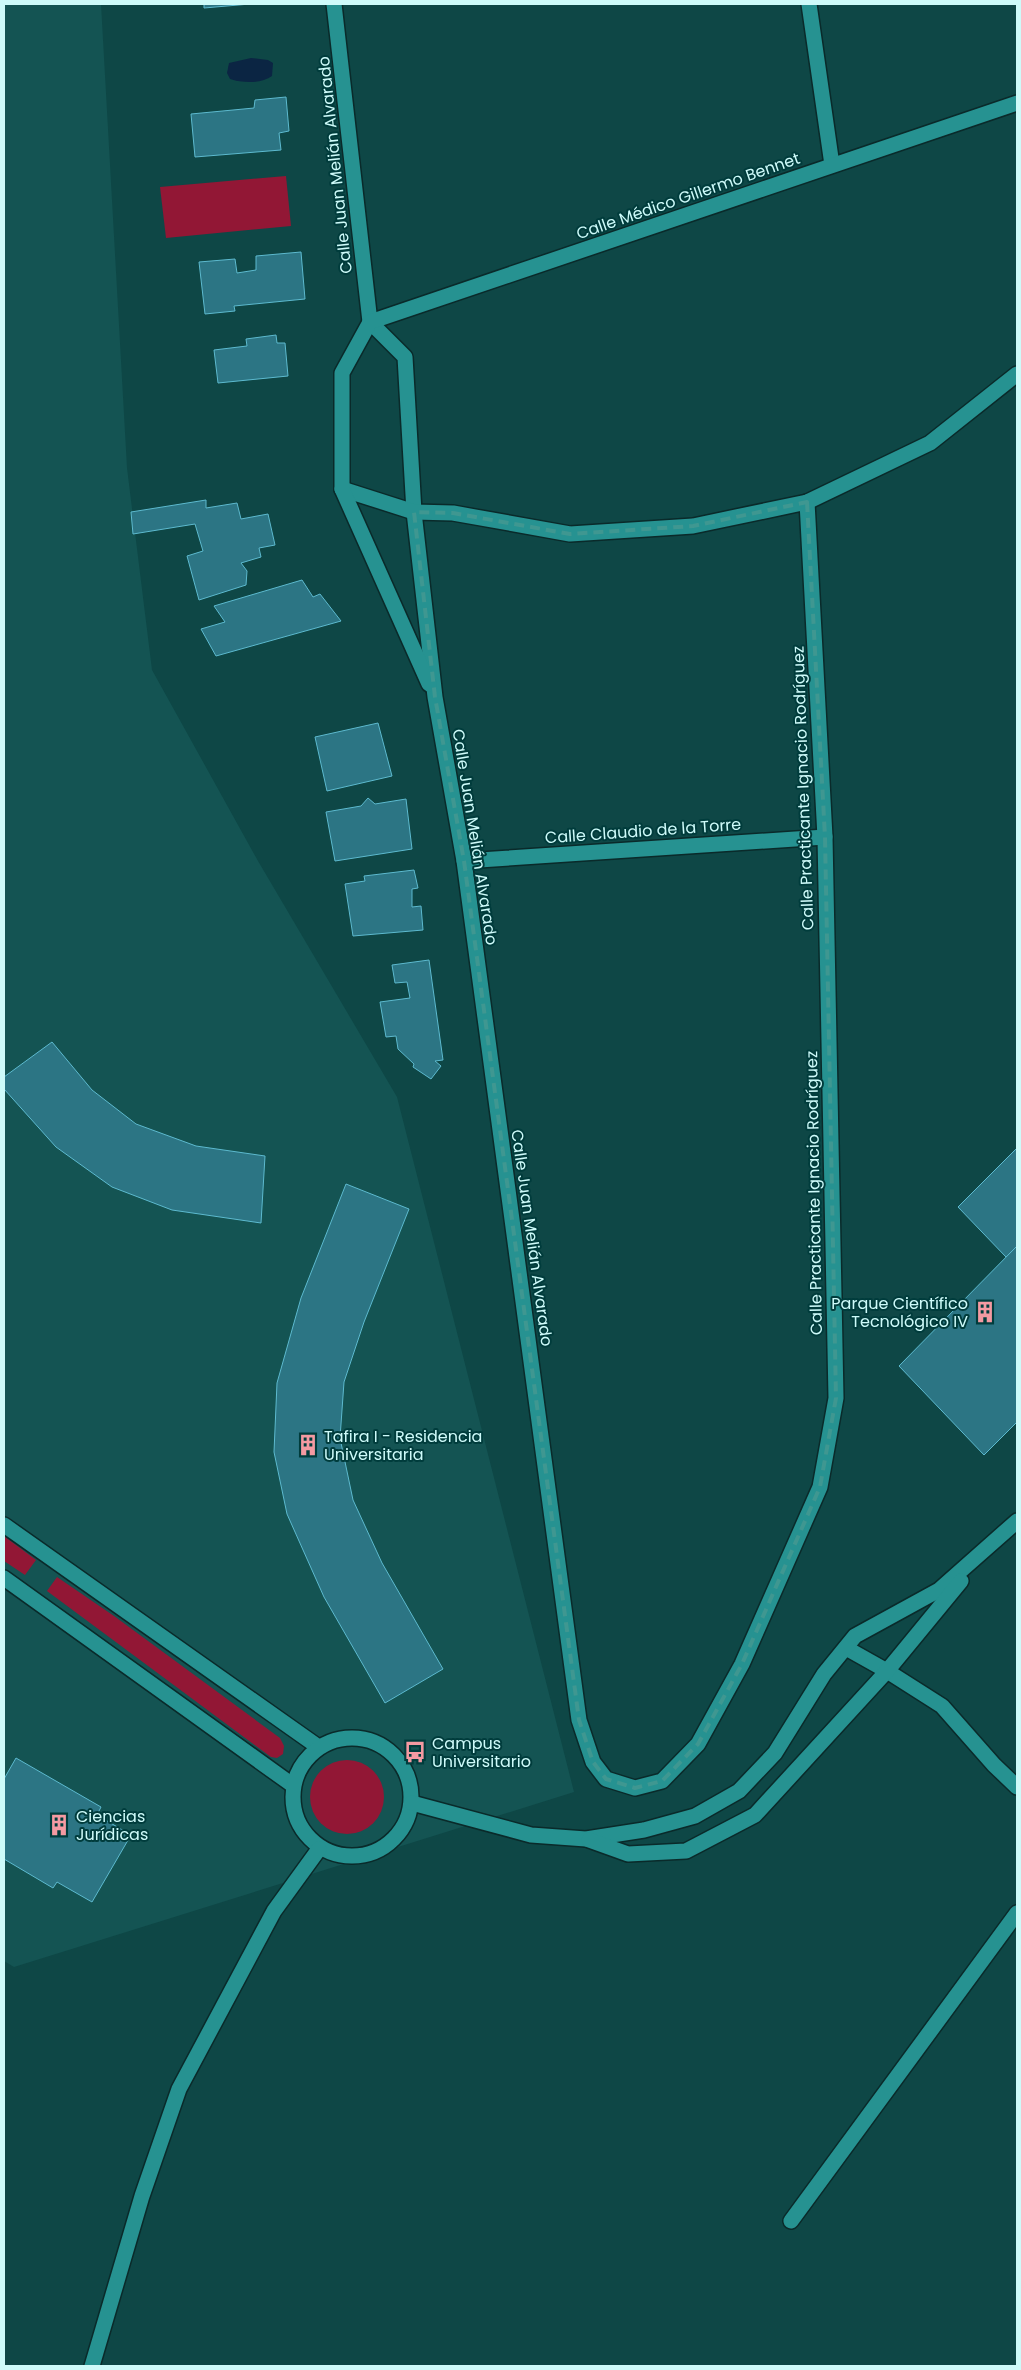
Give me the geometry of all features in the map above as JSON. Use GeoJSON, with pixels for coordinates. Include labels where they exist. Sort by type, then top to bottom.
{"type":"FeatureCollection","features":[{"type":"Feature","properties":{"kind":"street","name":"Calle Juan Melián Alvarado"},"geometry":{"type":"LineString","coordinates":[[334,4],[370,322],[342,373],[342,489],[435,697]]}},
{"type":"Feature","properties":{"kind":"street"},"geometry":{"type":"LineString","coordinates":[[809,4],[832,165]]}},
{"type":"Feature","properties":{"kind":"street","name":"Calle Médico Gillermo Bennet"},"geometry":{"type":"LineString","coordinates":[[370,322],[1017,103]]}},
{"type":"Feature","properties":{"kind":"street","name":"Calle Juan Melián Alvarado"},"geometry":{"type":"LineString","coordinates":[[370,322],[405,357],[414,512],[435,697],[464,861],[579,1720],[593,1762],[606,1779]]}},
{"type":"Feature","properties":{"kind":"street"},"geometry":{"type":"LineString","coordinates":[[342,489],[414,512],[453,513],[570,534],[693,526],[807,502],[930,443],[1017,374]]}},
{"type":"Feature","properties":{"kind":"street","name":"Calle Practicante Ignacio Rodríguez"},"geometry":{"type":"LineString","coordinates":[[606,1779],[636,1788],[662,1781],[698,1744],[742,1664],[820,1487],[836,1398],[825,837],[807,502]]}},
{"type":"Feature","properties":{"kind":"street","name":"Calle Claudio de la Torre"},"geometry":{"type":"LineString","coordinates":[[464,861],[825,837]]}},
{"type":"Feature","properties":{"kind":"street"},"geometry":{"type":"LineString","coordinates":[[412,1803],[531,1835],[586,1839],[644,1830],[695,1816],[739,1791],[775,1753],[824,1674],[855,1636],[940,1590],[986,1551],[1017,1521]]}},
{"type":"Feature","properties":{"kind":"street"},"geometry":{"type":"LineString","coordinates":[[4,1524],[317,1746]]}},
{"type":"Feature","properties":{"kind":"street"},"geometry":{"type":"LineString","coordinates":[[586,1839],[628,1854],[686,1851],[755,1815],[887,1671],[986,1551]]}},
{"type":"Feature","properties":{"kind":"street"},"geometry":{"type":"LineString","coordinates":[[4,1578],[292,1784]]}},
{"type":"Feature","properties":{"kind":"street"},"geometry":{"type":"LineString","coordinates":[[846,1648],[887,1671],[942,1706],[994,1765],[1017,1787]]}},
{"type":"Feature","properties":{"kind":"street"},"geometry":{"type":"LineString","coordinates":[[351,1735],[386,1746],[408,1774],[412,1803],[402,1830],[379,1851],[349,1858],[319,1849],[295,1821],[292,1784],[317,1746],[351,1735]]}},
{"type":"Feature","properties":{"kind":"street"},"geometry":{"type":"LineString","coordinates":[[92,2366],[142,2196],[179,2089],[274,1911],[319,1849]]}},
{"type":"Feature","properties":{"kind":"street"},"geometry":{"type":"LineString","coordinates":[[791,2221],[1017,1913]]}},
{"type":"Feature","properties":{"kind":"highlighted area"},"geometry":{"type":"Polygon","coordinates":[[[807,502],[825,837],[836,1398],[820,1487],[742,1664],[698,1744],[662,1781],[635,1788],[606,1779],[593,1762],[579,1720],[464,861],[435,697],[414,512],[453,513],[570,534],[693,526],[807,502]]]}},
{"type":"Feature","properties":{"kind":"shaded area"},"geometry":{"type":"Polygon","coordinates":[[[4,4],[101,4],[127,468],[152,670],[258,861],[397,1097],[574,1792],[14,1967],[4,1961],[4,4]]]}},
{"type":"Feature","properties":{"kind":"shaded area"},"geometry":{"type":"Polygon","coordinates":[[[251,58],[268,60],[273,63],[272,76],[268,79],[252,82],[230,79],[227,73],[229,63],[251,58]]]}},
{"type":"Feature","properties":{"kind":"shaded area"},"geometry":{"type":"Polygon","coordinates":[[[286,176],[291,226],[166,238],[160,187],[286,176]]]}},
{"type":"Feature","properties":{"kind":"shaded area"},"geometry":{"type":"Polygon","coordinates":[[[4,1536],[36,1560],[25,1575],[4,1561],[4,1536]]]}},
{"type":"Feature","properties":{"kind":"shaded area"},"geometry":{"type":"Polygon","coordinates":[[[57,1577],[114,1616],[280,1738],[284,1746],[283,1754],[277,1758],[271,1757],[47,1591],[57,1577]]]}},
{"type":"Feature","properties":{"kind":"shaded area"},"geometry":{"type":"Polygon","coordinates":[[[347,1760],[368,1766],[378,1776],[384,1797],[378,1818],[368,1828],[347,1834],[326,1828],[316,1818],[310,1797],[316,1776],[326,1766],[347,1760]]]}},
{"type":"Feature","properties":{"kind":"building"},"geometry":{"type":"Polygon","coordinates":[[[204,4],[250,4],[204,8],[204,4]]]}},
{"type":"Feature","properties":{"kind":"building"},"geometry":{"type":"Polygon","coordinates":[[[286,97],[289,131],[279,133],[281,150],[195,157],[191,114],[254,108],[255,100],[286,97]]]}},
{"type":"Feature","properties":{"kind":"building"},"geometry":{"type":"Polygon","coordinates":[[[301,252],[305,299],[234,306],[235,311],[205,314],[199,262],[235,259],[237,273],[256,270],[256,256],[301,252]]]}},
{"type":"Feature","properties":{"kind":"building"},"geometry":{"type":"Polygon","coordinates":[[[276,335],[277,343],[285,343],[288,376],[218,383],[214,350],[247,346],[246,339],[276,335]]]}},
{"type":"Feature","properties":{"kind":"building"},"geometry":{"type":"Polygon","coordinates":[[[206,500],[206,508],[237,503],[241,519],[268,514],[275,545],[259,548],[261,557],[241,563],[247,571],[246,585],[199,600],[187,556],[203,551],[195,524],[133,534],[131,512],[206,500]]]}},
{"type":"Feature","properties":{"kind":"building"},"geometry":{"type":"Polygon","coordinates":[[[302,580],[313,597],[320,594],[341,621],[216,656],[201,629],[225,622],[214,606],[302,580]]]}},
{"type":"Feature","properties":{"kind":"building"},"geometry":{"type":"Polygon","coordinates":[[[378,723],[392,776],[327,791],[315,737],[378,723]]]}},
{"type":"Feature","properties":{"kind":"building"},"geometry":{"type":"Polygon","coordinates":[[[368,798],[375,804],[406,799],[412,849],[335,861],[326,812],[361,806],[368,798]]]}},
{"type":"Feature","properties":{"kind":"building"},"geometry":{"type":"Polygon","coordinates":[[[414,870],[418,888],[412,889],[412,907],[421,906],[423,930],[353,936],[345,884],[365,881],[364,876],[414,870]]]}},
{"type":"Feature","properties":{"kind":"building"},"geometry":{"type":"Polygon","coordinates":[[[429,960],[443,1060],[435,1061],[441,1066],[431,1079],[413,1067],[414,1064],[398,1049],[396,1036],[386,1037],[380,1002],[410,998],[407,982],[395,983],[392,965],[429,960]]]}},
{"type":"Feature","properties":{"kind":"building"},"geometry":{"type":"Polygon","coordinates":[[[52,1042],[92,1090],[136,1124],[196,1146],[265,1156],[261,1223],[172,1210],[112,1187],[56,1147],[4,1089],[4,1077],[52,1042]]]}},
{"type":"Feature","properties":{"kind":"building"},"geometry":{"type":"Polygon","coordinates":[[[1017,1148],[1017,1246],[1006,1257],[958,1207],[1017,1148]]]}},
{"type":"Feature","properties":{"kind":"building","name":"Tafira I - Residencia Universitaria"},"geometry":{"type":"Polygon","coordinates":[[[346,1184],[409,1209],[364,1322],[344,1382],[340,1438],[353,1500],[382,1563],[443,1669],[385,1703],[324,1597],[287,1514],[274,1452],[277,1383],[301,1298],[346,1184]]]}},
{"type":"Feature","properties":{"kind":"building","name":"Parque Científico Tecnológico IV"},"geometry":{"type":"Polygon","coordinates":[[[1017,1246],[1017,1422],[984,1455],[899,1366],[1017,1246]]]}},
{"type":"Feature","properties":{"kind":"building","name":"Ciencias Jurídicas"},"geometry":{"type":"Polygon","coordinates":[[[16,1758],[101,1807],[97,1815],[131,1835],[92,1902],[57,1882],[53,1888],[4,1859],[4,1779],[16,1758]]]}},
{"type":"Feature","properties":{"kind":"place","name":"Parque Científico Tecnológico IV"},"geometry":{"type":"Point","coordinates":[985,1312]}},
{"type":"Feature","properties":{"kind":"place","name":"Tafira I - Residencia Universitaria"},"geometry":{"type":"Point","coordinates":[308,1445]}},
{"type":"Feature","properties":{"kind":"place","name":"Campus Universitario"},"geometry":{"type":"Point","coordinates":[415,1752]}},
{"type":"Feature","properties":{"kind":"place","name":"Ciencias Jurídicas"},"geometry":{"type":"Point","coordinates":[59,1825]}}]}
